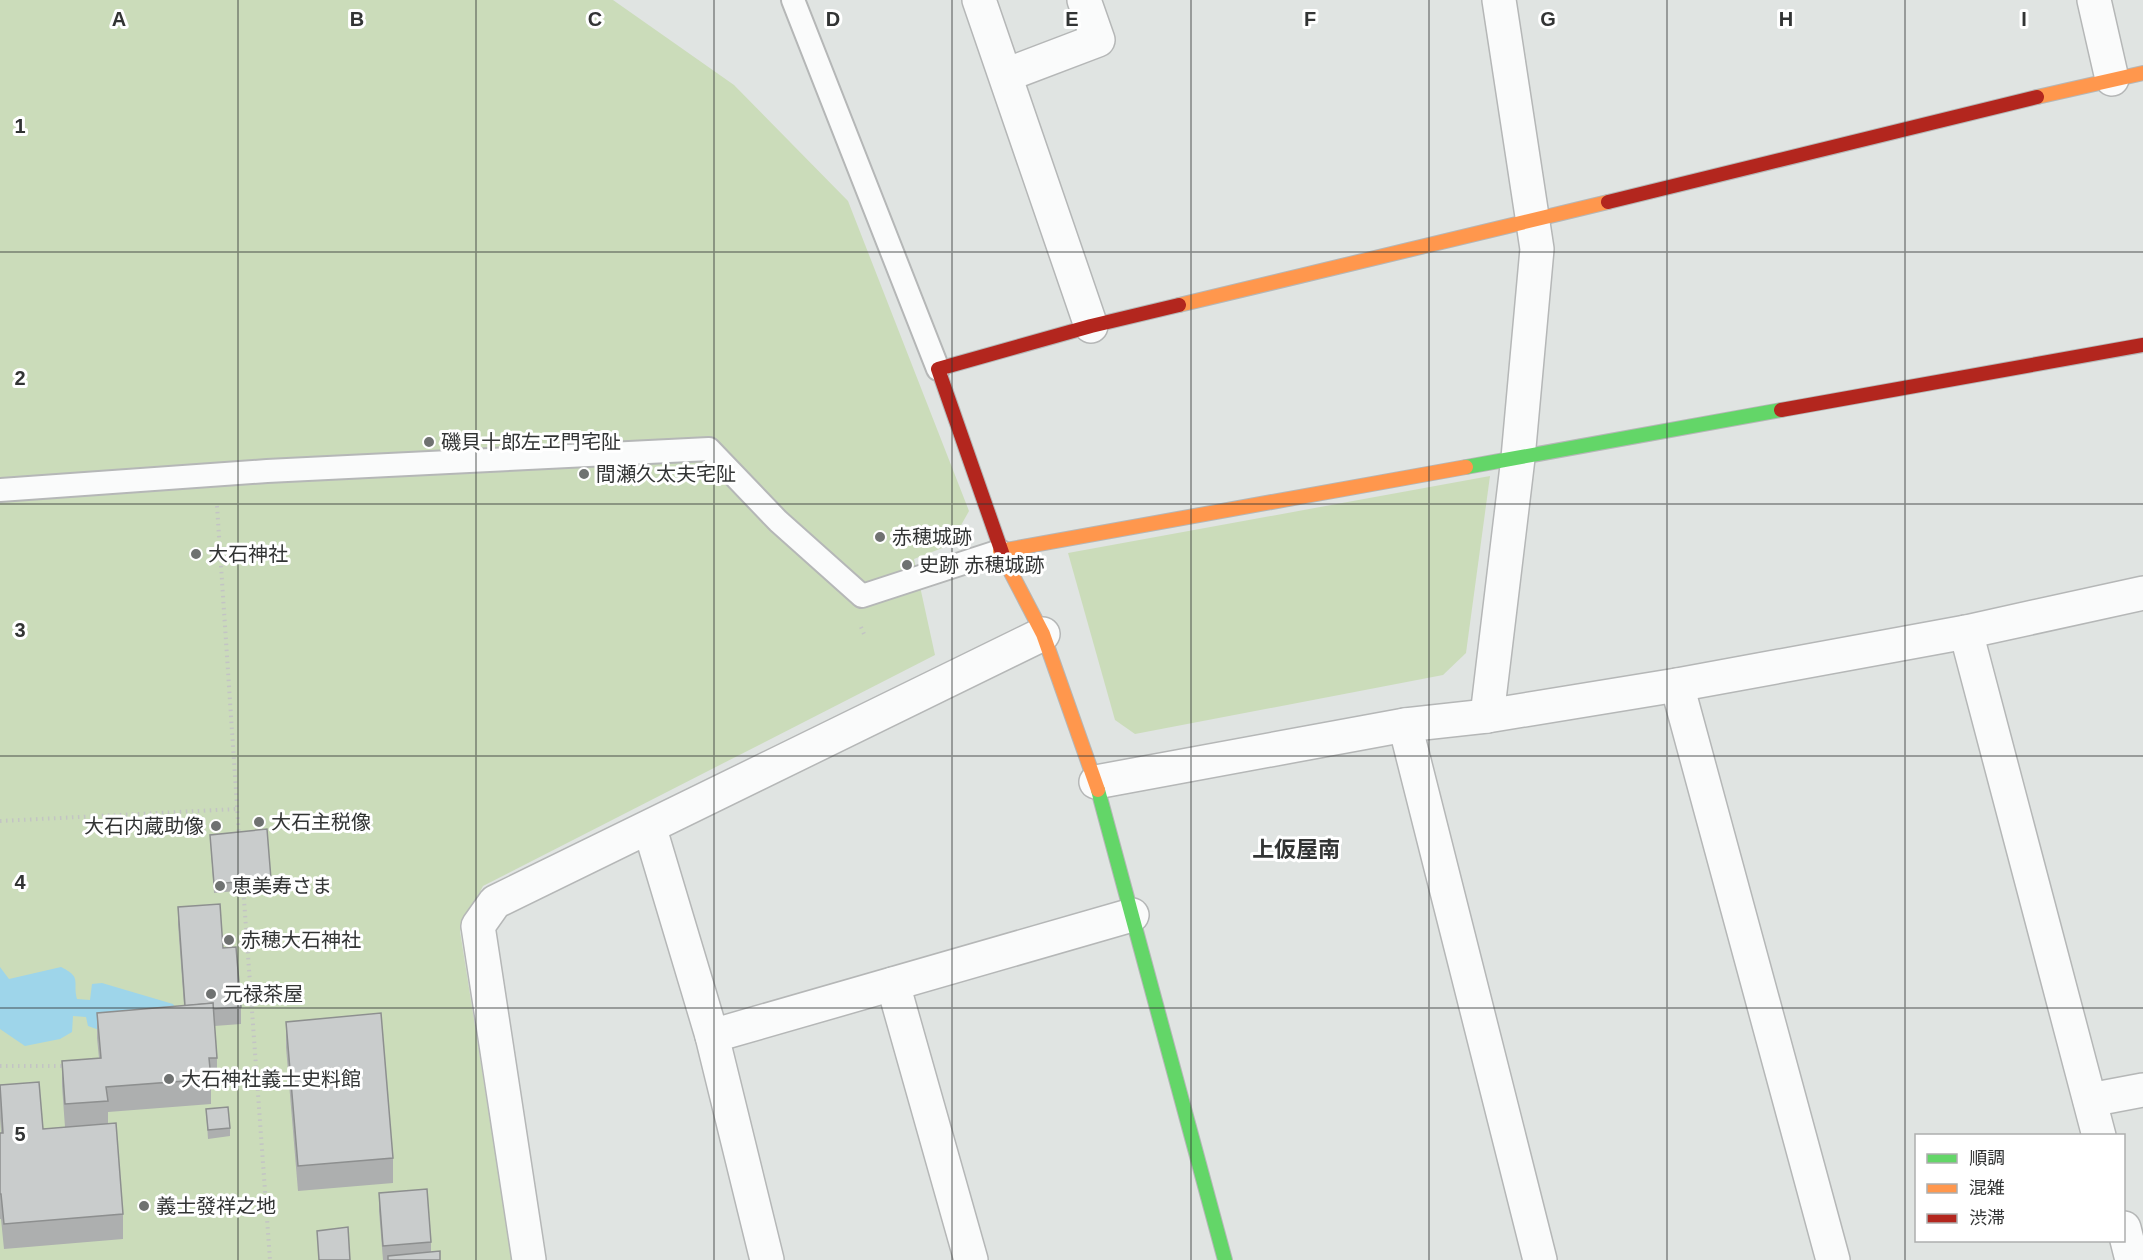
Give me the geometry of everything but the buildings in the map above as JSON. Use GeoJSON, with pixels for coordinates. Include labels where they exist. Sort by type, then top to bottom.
{"type":"FeatureCollection","features":[{"type":"Feature","properties":{"kind":"street"},"geometry":{"type":"LineString","coordinates":[[979,0],[1091,326]]}},
{"type":"Feature","properties":{"kind":"street"},"geometry":{"type":"LineString","coordinates":[[1006,75],[1098,40],[1084,0]]}},
{"type":"Feature","properties":{"kind":"street"},"geometry":{"type":"LineString","coordinates":[[1487,716],[1518,458],[1537,249],[1499,0]]}},
{"type":"Feature","properties":{"kind":"street"},"geometry":{"type":"LineString","coordinates":[[1225,1260],[1096,782],[1043,634],[1000,551],[938,369],[1091,326],[2127,76],[2094,0]]}},
{"type":"Feature","properties":{"kind":"street"},"geometry":{"type":"LineString","coordinates":[[1000,551],[2143,345]]}},
{"type":"Feature","properties":{"kind":"street"},"geometry":{"type":"LineString","coordinates":[[1096,782],[1405,725],[1487,716],[1677,685],[1966,632],[2143,593]]}},
{"type":"Feature","properties":{"kind":"street"},"geometry":{"type":"LineString","coordinates":[[1966,632],[2098,1134]]}},
{"type":"Feature","properties":{"kind":"street"},"geometry":{"type":"LineString","coordinates":[[529,1260],[478,926],[495,902],[1043,634]]}},
{"type":"Feature","properties":{"kind":"street"},"geometry":{"type":"LineString","coordinates":[[1677,685],[1833,1260]]}},
{"type":"Feature","properties":{"kind":"street"},"geometry":{"type":"LineString","coordinates":[[1405,725],[1540,1260]]}},
{"type":"Feature","properties":{"kind":"street"},"geometry":{"type":"LineString","coordinates":[[650,828],[712,1036],[767,1260]]}},
{"type":"Feature","properties":{"kind":"street"},"geometry":{"type":"LineString","coordinates":[[712,1036],[1132,915]]}},
{"type":"Feature","properties":{"kind":"street"},"geometry":{"type":"LineString","coordinates":[[893,984],[971,1260]]}},
{"type":"Feature","properties":{"kind":"street"},"geometry":{"type":"LineString","coordinates":[[2090,1100],[2143,1090]]}},
{"type":"Feature","properties":{"kind":"street"},"geometry":{"type":"LineString","coordinates":[[2125,1232],[2132,1260]]}},
{"type":"Feature","properties":{"kind":"lane"},"geometry":{"type":"LineString","coordinates":[[793,0],[938,369]]}},
{"type":"Feature","properties":{"kind":"lane"},"geometry":{"type":"LineString","coordinates":[[0,490],[216,475],[709,449],[778,521],[862,596],[1000,551]]}},
{"type":"Feature","properties":{"kind":"path"},"geometry":{"type":"LineString","coordinates":[[216,475],[240,844]]}},
{"type":"Feature","properties":{"kind":"path"},"geometry":{"type":"LineString","coordinates":[[861,627],[864,634]]}},
{"type":"Feature","properties":{"kind":"path"},"geometry":{"type":"LineString","coordinates":[[0,820],[237,809]]}},
{"type":"Feature","properties":{"kind":"path"},"geometry":{"type":"LineString","coordinates":[[242,879],[270,1260]]}},
{"type":"Feature","properties":{"kind":"path"},"geometry":{"type":"LineString","coordinates":[[0,1066],[29,1064],[74,1067]]}},
{"type":"Feature","properties":{"kind":"green space"},"geometry":{"type":"Polygon","coordinates":[[[0,0],[613,0],[734,85],[848,201],[969,511],[950,545],[914,559],[935,655],[483,886],[460,931],[512,1260],[0,1260],[0,0]]]}},
{"type":"Feature","properties":{"kind":"green space"},"geometry":{"type":"Polygon","coordinates":[[[1490,476],[1466,653],[1443,675],[1135,734],[1115,720],[1068,553],[1490,476]]]}},
{"type":"Feature","properties":{"kind":"water"},"geometry":{"type":"Polygon","coordinates":[[[0,967],[9,979],[61,967],[74,977],[77,999],[90,1000],[92,984],[102,983],[173,1004],[180,1015],[102,1031],[88,1026],[86,1017],[73,1016],[72,1032],[60,1039],[25,1046],[0,1029],[0,967]]]}},
{"type":"Feature","properties":{"kind":"traffic: fast"},"geometry":{"type":"LineString","coordinates":[[1466,467],[1781,410]]}},
{"type":"Feature","properties":{"kind":"traffic: fast"},"geometry":{"type":"LineString","coordinates":[[1098,790],[1225,1260]]}},
{"type":"Feature","properties":{"kind":"traffic: slow"},"geometry":{"type":"LineString","coordinates":[[2037,97],[2143,73]]}},
{"type":"Feature","properties":{"kind":"traffic: slow"},"geometry":{"type":"LineString","coordinates":[[1179,305],[1608,202]]}},
{"type":"Feature","properties":{"kind":"traffic: slow"},"geometry":{"type":"LineString","coordinates":[[1000,551],[1466,467]]}},
{"type":"Feature","properties":{"kind":"traffic: slow"},"geometry":{"type":"LineString","coordinates":[[1005,561],[1043,634],[1098,790]]}},
{"type":"Feature","properties":{"kind":"traffic: jam"},"geometry":{"type":"LineString","coordinates":[[1608,202],[2037,97]]}},
{"type":"Feature","properties":{"kind":"traffic: jam"},"geometry":{"type":"LineString","coordinates":[[1005,561],[938,369],[1091,326],[1179,305]]}},
{"type":"Feature","properties":{"kind":"traffic: jam"},"geometry":{"type":"LineString","coordinates":[[1781,410],[2143,345]]}},
{"type":"Feature","properties":{"kind":"place","name":"磯貝十郎左ヱ門宅阯"},"geometry":{"type":"Point","coordinates":[429,442]}},
{"type":"Feature","properties":{"kind":"place","name":"間瀬久太夫宅阯"},"geometry":{"type":"Point","coordinates":[584,474]}},
{"type":"Feature","properties":{"kind":"place","name":"赤穂城跡"},"geometry":{"type":"Point","coordinates":[880,537]}},
{"type":"Feature","properties":{"kind":"place","name":"大石神社"},"geometry":{"type":"Point","coordinates":[196,554]}},
{"type":"Feature","properties":{"kind":"place","name":"史跡 赤穂城跡"},"geometry":{"type":"Point","coordinates":[907,565]}},
{"type":"Feature","properties":{"kind":"place","name":"大石主税像"},"geometry":{"type":"Point","coordinates":[259,822]}},
{"type":"Feature","properties":{"kind":"place","name":"大石内蔵助像"},"geometry":{"type":"Point","coordinates":[216,826]}},
{"type":"Feature","properties":{"kind":"place","name":"恵美寿さま"},"geometry":{"type":"Point","coordinates":[220,886]}},
{"type":"Feature","properties":{"kind":"place","name":"赤穂大石神社"},"geometry":{"type":"Point","coordinates":[229,940]}},
{"type":"Feature","properties":{"kind":"place","name":"元禄茶屋"},"geometry":{"type":"Point","coordinates":[211,994]}},
{"type":"Feature","properties":{"kind":"place","name":"大石神社義士史料館"},"geometry":{"type":"Point","coordinates":[169,1079]}},
{"type":"Feature","properties":{"kind":"place","name":"義士發祥之地"},"geometry":{"type":"Point","coordinates":[144,1206]}},
{"type":"Feature","properties":{"kind":"district","name":"上仮屋南"},"geometry":{"type":"Point","coordinates":[1296,849]}}]}
